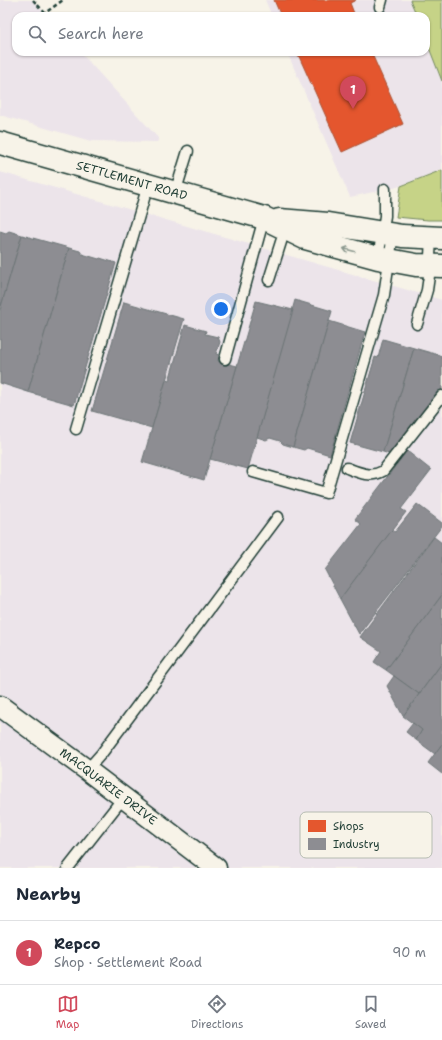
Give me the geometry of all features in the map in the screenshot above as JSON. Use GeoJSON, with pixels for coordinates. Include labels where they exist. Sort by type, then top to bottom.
{"type":"FeatureCollection","features":[{"type":"Feature","properties":{"kind":"main road","name":"SETTLEMENT ROAD"},"geometry":{"type":"LineString","coordinates":[[0,143],[286,224],[328,224],[387,234],[437,238]]}},
{"type":"Feature","properties":{"kind":"main road","name":"SETTLEMENT ROAD"},"geometry":{"type":"LineString","coordinates":[[286,224],[305,238],[383,259],[416,266],[442,266]]}},
{"type":"Feature","properties":{"kind":"street","name":"MACQUARIE DRIVE"},"geometry":{"type":"LineString","coordinates":[[0,706],[216,868]]}},
{"type":"Feature","properties":{"kind":"lane"},"geometry":{"type":"LineString","coordinates":[[174,193],[188,152]]}},
{"type":"Feature","properties":{"kind":"lane"},"geometry":{"type":"LineString","coordinates":[[76,429],[148,185]]}},
{"type":"Feature","properties":{"kind":"lane"},"geometry":{"type":"LineString","coordinates":[[253,472],[326,493],[384,296],[383,259],[387,234],[385,189]]}},
{"type":"Feature","properties":{"kind":"lane"},"geometry":{"type":"LineString","coordinates":[[225,359],[264,218]]}},
{"type":"Feature","properties":{"kind":"lane"},"geometry":{"type":"LineString","coordinates":[[269,280],[286,224]]}},
{"type":"Feature","properties":{"kind":"lane"},"geometry":{"type":"LineString","coordinates":[[417,324],[427,290],[437,238]]}},
{"type":"Feature","properties":{"kind":"lane"},"geometry":{"type":"LineString","coordinates":[[347,468],[372,475],[383,471],[442,396]]}},
{"type":"Feature","properties":{"kind":"lane"},"geometry":{"type":"LineString","coordinates":[[87,770],[102,753],[278,517]]}},
{"type":"Feature","properties":{"kind":"lane"},"geometry":{"type":"LineString","coordinates":[[68,868],[123,798]]}},
{"type":"Feature","properties":{"kind":"path"},"geometry":{"type":"LineString","coordinates":[[33,0],[43,12]]}},
{"type":"Feature","properties":{"kind":"path"},"geometry":{"type":"LineString","coordinates":[[45,12],[63,0]]}},
{"type":"Feature","properties":{"kind":"shaded area"},"geometry":{"type":"Polygon","coordinates":[[[0,0],[33,0],[44,12],[12,12],[12,56],[84,56],[159,139],[157,142],[91,141],[0,115],[0,0]]]}},
{"type":"Feature","properties":{"kind":"shaded area"},"geometry":{"type":"Polygon","coordinates":[[[265,0],[410,0],[415,12],[270,12],[265,0]]]}},
{"type":"Feature","properties":{"kind":"shaded area"},"geometry":{"type":"Polygon","coordinates":[[[430,50],[442,81],[442,170],[397,187],[350,197],[289,56],[430,56],[430,50]]]}},
{"type":"Feature","properties":{"kind":"shaded area"},"geometry":{"type":"Polygon","coordinates":[[[0,172],[442,300],[442,868],[0,868],[0,172]]]}},
{"type":"Feature","properties":{"kind":"green space"},"geometry":{"type":"Polygon","coordinates":[[[410,0],[442,0],[442,81],[430,50],[430,12],[415,12],[410,0]]]}},
{"type":"Feature","properties":{"kind":"green space"},"geometry":{"type":"Polygon","coordinates":[[[442,170],[442,220],[396,217],[401,186],[442,170]]]}},
{"type":"Feature","properties":{"kind":"building: Shops"},"geometry":{"type":"Polygon","coordinates":[[[274,0],[356,0],[350,3],[353,12],[279,12],[274,0]]]}},
{"type":"Feature","properties":{"kind":"building: Shops"},"geometry":{"type":"Polygon","coordinates":[[[299,56],[373,56],[403,124],[342,152],[299,56]]]}},
{"type":"Feature","properties":{"kind":"building: Industry"},"geometry":{"type":"Polygon","coordinates":[[[0,231],[6,233],[9,231],[22,235],[0,310],[0,231]]]}},
{"type":"Feature","properties":{"kind":"building: Industry"},"geometry":{"type":"Polygon","coordinates":[[[22,235],[69,248],[28,392],[0,383],[0,310],[22,235]]]}},
{"type":"Feature","properties":{"kind":"building: Industry"},"geometry":{"type":"Polygon","coordinates":[[[69,248],[80,251],[82,254],[116,263],[74,405],[28,392],[69,248]]]}},
{"type":"Feature","properties":{"kind":"building: Industry"},"geometry":{"type":"Polygon","coordinates":[[[295,300],[332,311],[293,447],[270,438],[266,440],[257,437],[295,300]]]}},
{"type":"Feature","properties":{"kind":"building: Industry"},"geometry":{"type":"Polygon","coordinates":[[[256,301],[293,310],[248,469],[210,459],[256,301]]]}},
{"type":"Feature","properties":{"kind":"building: Industry"},"geometry":{"type":"Polygon","coordinates":[[[124,302],[184,319],[152,428],[92,411],[124,302]]]}},
{"type":"Feature","properties":{"kind":"building: Industry"},"geometry":{"type":"Polygon","coordinates":[[[329,321],[365,332],[330,455],[307,448],[304,450],[293,447],[329,321]]]}},
{"type":"Feature","properties":{"kind":"building: Industry"},"geometry":{"type":"Polygon","coordinates":[[[185,325],[206,331],[205,334],[218,337],[220,342],[216,354],[219,355],[218,361],[237,366],[204,480],[142,462],[166,380],[169,381],[185,325]]]}},
{"type":"Feature","properties":{"kind":"building: Industry"},"geometry":{"type":"Polygon","coordinates":[[[383,339],[414,348],[383,452],[350,443],[375,357],[378,358],[383,339]]]}},
{"type":"Feature","properties":{"kind":"building: Industry"},"geometry":{"type":"Polygon","coordinates":[[[414,348],[442,356],[442,389],[400,443],[389,454],[383,452],[414,348]]]}},
{"type":"Feature","properties":{"kind":"building: Industry"},"geometry":{"type":"Polygon","coordinates":[[[407,451],[431,470],[401,509],[406,512],[340,599],[325,570],[361,524],[355,519],[407,451]]]}},
{"type":"Feature","properties":{"kind":"building: Industry"},"geometry":{"type":"Polygon","coordinates":[[[417,504],[442,523],[442,526],[359,634],[340,599],[392,530],[395,532],[417,504]]]}},
{"type":"Feature","properties":{"kind":"building: Industry"},"geometry":{"type":"Polygon","coordinates":[[[434,537],[442,543],[442,595],[386,670],[374,662],[381,651],[360,637],[434,537]]]}},
{"type":"Feature","properties":{"kind":"building: Industry"},"geometry":{"type":"Polygon","coordinates":[[[442,595],[442,663],[419,694],[386,670],[442,595]]]}},
{"type":"Feature","properties":{"kind":"building: Industry"},"geometry":{"type":"Polygon","coordinates":[[[442,663],[442,744],[435,754],[416,740],[422,730],[403,716],[442,663]]]}},
{"type":"Feature","properties":{"kind":"building: Industry"},"geometry":{"type":"Polygon","coordinates":[[[394,676],[419,694],[403,716],[387,686],[394,676]]]}},
{"type":"Feature","properties":{"kind":"building: Industry"},"geometry":{"type":"Polygon","coordinates":[[[413,723],[422,730],[416,740],[406,732],[413,723]]]}},
{"type":"Feature","properties":{"kind":"building: Industry"},"geometry":{"type":"Polygon","coordinates":[[[442,744],[442,774],[428,763],[442,744]]]}},
{"type":"Feature","properties":{"kind":"place","name":"Repco"},"geometry":{"type":"Point","coordinates":[353,109]}}]}
